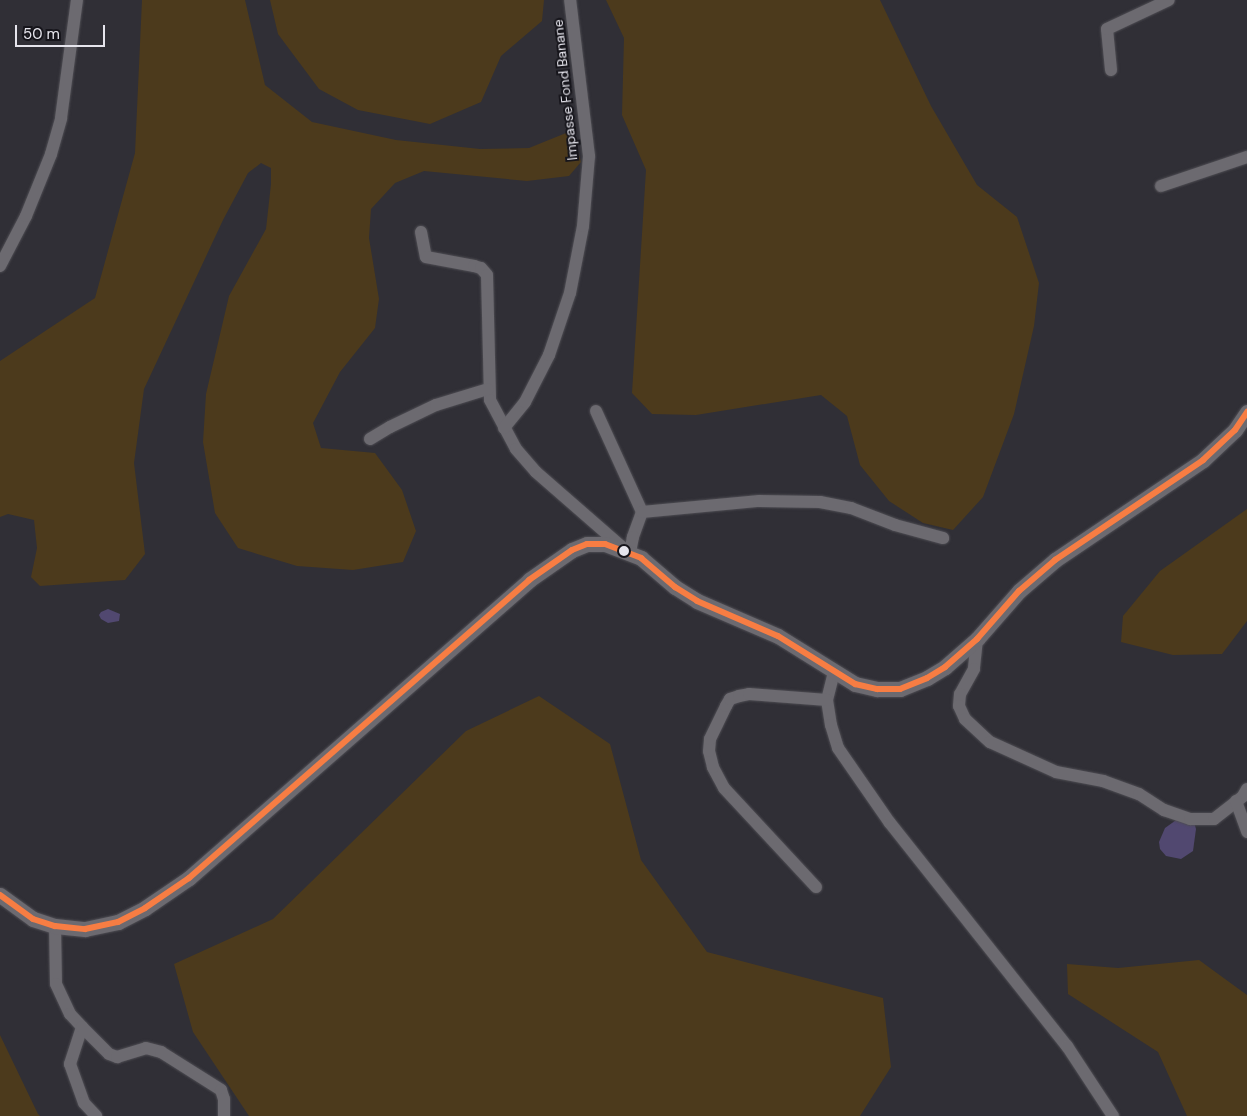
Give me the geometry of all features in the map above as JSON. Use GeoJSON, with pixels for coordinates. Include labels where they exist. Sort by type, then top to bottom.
{"type":"FeatureCollection","features":[{"type":"Feature","properties":{"kind":"street"},"geometry":{"type":"LineString","coordinates":[[0,266],[26,216],[51,154],[61,118],[77,0]]}},
{"type":"Feature","properties":{"kind":"street","name":"Impasse Fond Banane"},"geometry":{"type":"LineString","coordinates":[[504,428],[525,402],[549,355],[570,293],[583,226],[589,156],[570,0]]}},
{"type":"Feature","properties":{"kind":"street"},"geometry":{"type":"LineString","coordinates":[[1111,70],[1107,29],[1170,0]]}},
{"type":"Feature","properties":{"kind":"street"},"geometry":{"type":"LineString","coordinates":[[1161,186],[1247,157]]}},
{"type":"Feature","properties":{"kind":"street"},"geometry":{"type":"LineString","coordinates":[[421,232],[426,257],[481,268],[487,275],[488,389],[493,409],[516,448],[536,472],[627,551]]}},
{"type":"Feature","properties":{"kind":"street"},"geometry":{"type":"LineString","coordinates":[[370,439],[390,427],[436,405],[488,389]]}},
{"type":"Feature","properties":{"kind":"street"},"geometry":{"type":"LineString","coordinates":[[596,411],[642,512],[627,551]]}},
{"type":"Feature","properties":{"kind":"street"},"geometry":{"type":"LineString","coordinates":[[0,895],[33,919],[55,926],[86,929],[118,922],[146,908],[189,878],[529,580],[572,550],[587,544],[605,544],[641,558],[675,587],[697,601],[778,636],[855,684],[900,689],[927,678],[945,667],[977,639],[1019,590],[1054,560],[1203,460],[1235,430],[1247,412]]}},
{"type":"Feature","properties":{"kind":"street"},"geometry":{"type":"LineString","coordinates":[[642,512],[759,501],[820,502],[851,508],[895,525],[943,538]]}},
{"type":"Feature","properties":{"kind":"street"},"geometry":{"type":"LineString","coordinates":[[977,639],[974,669],[960,694],[959,706],[965,720],[990,742],[1056,772],[1103,781],[1139,794],[1164,810],[1190,819],[1214,819],[1236,802],[1247,789]]}},
{"type":"Feature","properties":{"kind":"street"},"geometry":{"type":"LineString","coordinates":[[834,672],[827,700],[831,725],[838,748],[890,824],[1067,1046],[1113,1116]]}},
{"type":"Feature","properties":{"kind":"street"},"geometry":{"type":"LineString","coordinates":[[816,886],[724,788],[713,767],[709,751],[710,739],[730,699],[749,694],[827,700]]}},
{"type":"Feature","properties":{"kind":"street"},"geometry":{"type":"LineString","coordinates":[[1236,802],[1247,832]]}},
{"type":"Feature","properties":{"kind":"street"},"geometry":{"type":"LineString","coordinates":[[55,926],[56,984],[70,1014],[109,1054],[118,1057],[146,1048],[162,1052],[221,1090],[224,1099],[224,1116]]}},
{"type":"Feature","properties":{"kind":"street"},"geometry":{"type":"LineString","coordinates":[[82,1027],[70,1064],[84,1103],[96,1116]]}},
{"type":"Feature","properties":{"kind":"shaded area"},"geometry":{"type":"Polygon","coordinates":[[[142,0],[245,0],[265,85],[312,122],[396,140],[480,149],[529,148],[566,133],[574,139],[581,162],[569,176],[527,181],[424,171],[395,183],[371,209],[369,238],[379,299],[375,328],[340,372],[313,423],[321,448],[375,453],[402,490],[416,531],[403,562],[353,570],[297,566],[238,548],[215,513],[203,442],[206,394],[229,296],[266,229],[271,168],[261,163],[248,173],[223,220],[144,389],[134,463],[145,554],[125,580],[40,586],[31,577],[37,548],[34,520],[8,514],[0,517],[0,361],[95,298],[135,153],[142,0]]]}},
{"type":"Feature","properties":{"kind":"shaded area"},"geometry":{"type":"Polygon","coordinates":[[[270,0],[544,0],[542,21],[501,56],[481,102],[430,124],[358,110],[319,89],[278,34],[270,0]]]}},
{"type":"Feature","properties":{"kind":"shaded area"},"geometry":{"type":"Polygon","coordinates":[[[606,0],[880,0],[931,106],[977,185],[1017,217],[1039,283],[1034,326],[1014,414],[983,497],[953,530],[923,523],[889,501],[860,465],[847,416],[821,395],[696,415],[652,414],[632,393],[646,170],[622,115],[624,38],[606,0]]]}},
{"type":"Feature","properties":{"kind":"shaded area"},"geometry":{"type":"Polygon","coordinates":[[[1247,509],[1247,621],[1222,654],[1173,655],[1121,642],[1123,616],[1160,571],[1247,509]]]}},
{"type":"Feature","properties":{"kind":"shaded area"},"geometry":{"type":"Polygon","coordinates":[[[108,609],[120,614],[119,621],[108,623],[101,619],[99,615],[101,612],[108,609]]]}},
{"type":"Feature","properties":{"kind":"shaded area"},"geometry":{"type":"Polygon","coordinates":[[[539,696],[610,744],[641,860],[707,952],[883,998],[891,1067],[860,1116],[249,1116],[193,1032],[174,964],[273,919],[466,731],[539,696]]]}},
{"type":"Feature","properties":{"kind":"shaded area"},"geometry":{"type":"Polygon","coordinates":[[[1179,818],[1194,822],[1196,829],[1193,851],[1181,859],[1166,856],[1160,849],[1159,842],[1165,828],[1179,818]]]}},
{"type":"Feature","properties":{"kind":"shaded area"},"geometry":{"type":"Polygon","coordinates":[[[1199,960],[1247,995],[1247,1116],[1187,1116],[1158,1052],[1068,994],[1067,964],[1118,968],[1199,960]]]}},
{"type":"Feature","properties":{"kind":"shaded area"},"geometry":{"type":"Polygon","coordinates":[[[0,1035],[38,1114],[40,1116],[0,1116],[0,1035]]]}},
{"type":"Feature","properties":{"kind":"transit line"},"geometry":{"type":"LineString","coordinates":[[0,895],[33,919],[55,926],[85,929],[118,922],[145,908],[189,878],[529,580],[572,550],[587,544],[605,544],[641,558],[675,587],[697,601],[778,636],[855,684],[877,689],[900,689],[927,678],[945,667],[977,639],[1019,591],[1055,560],[1203,460],[1235,430],[1247,412]]}}]}
